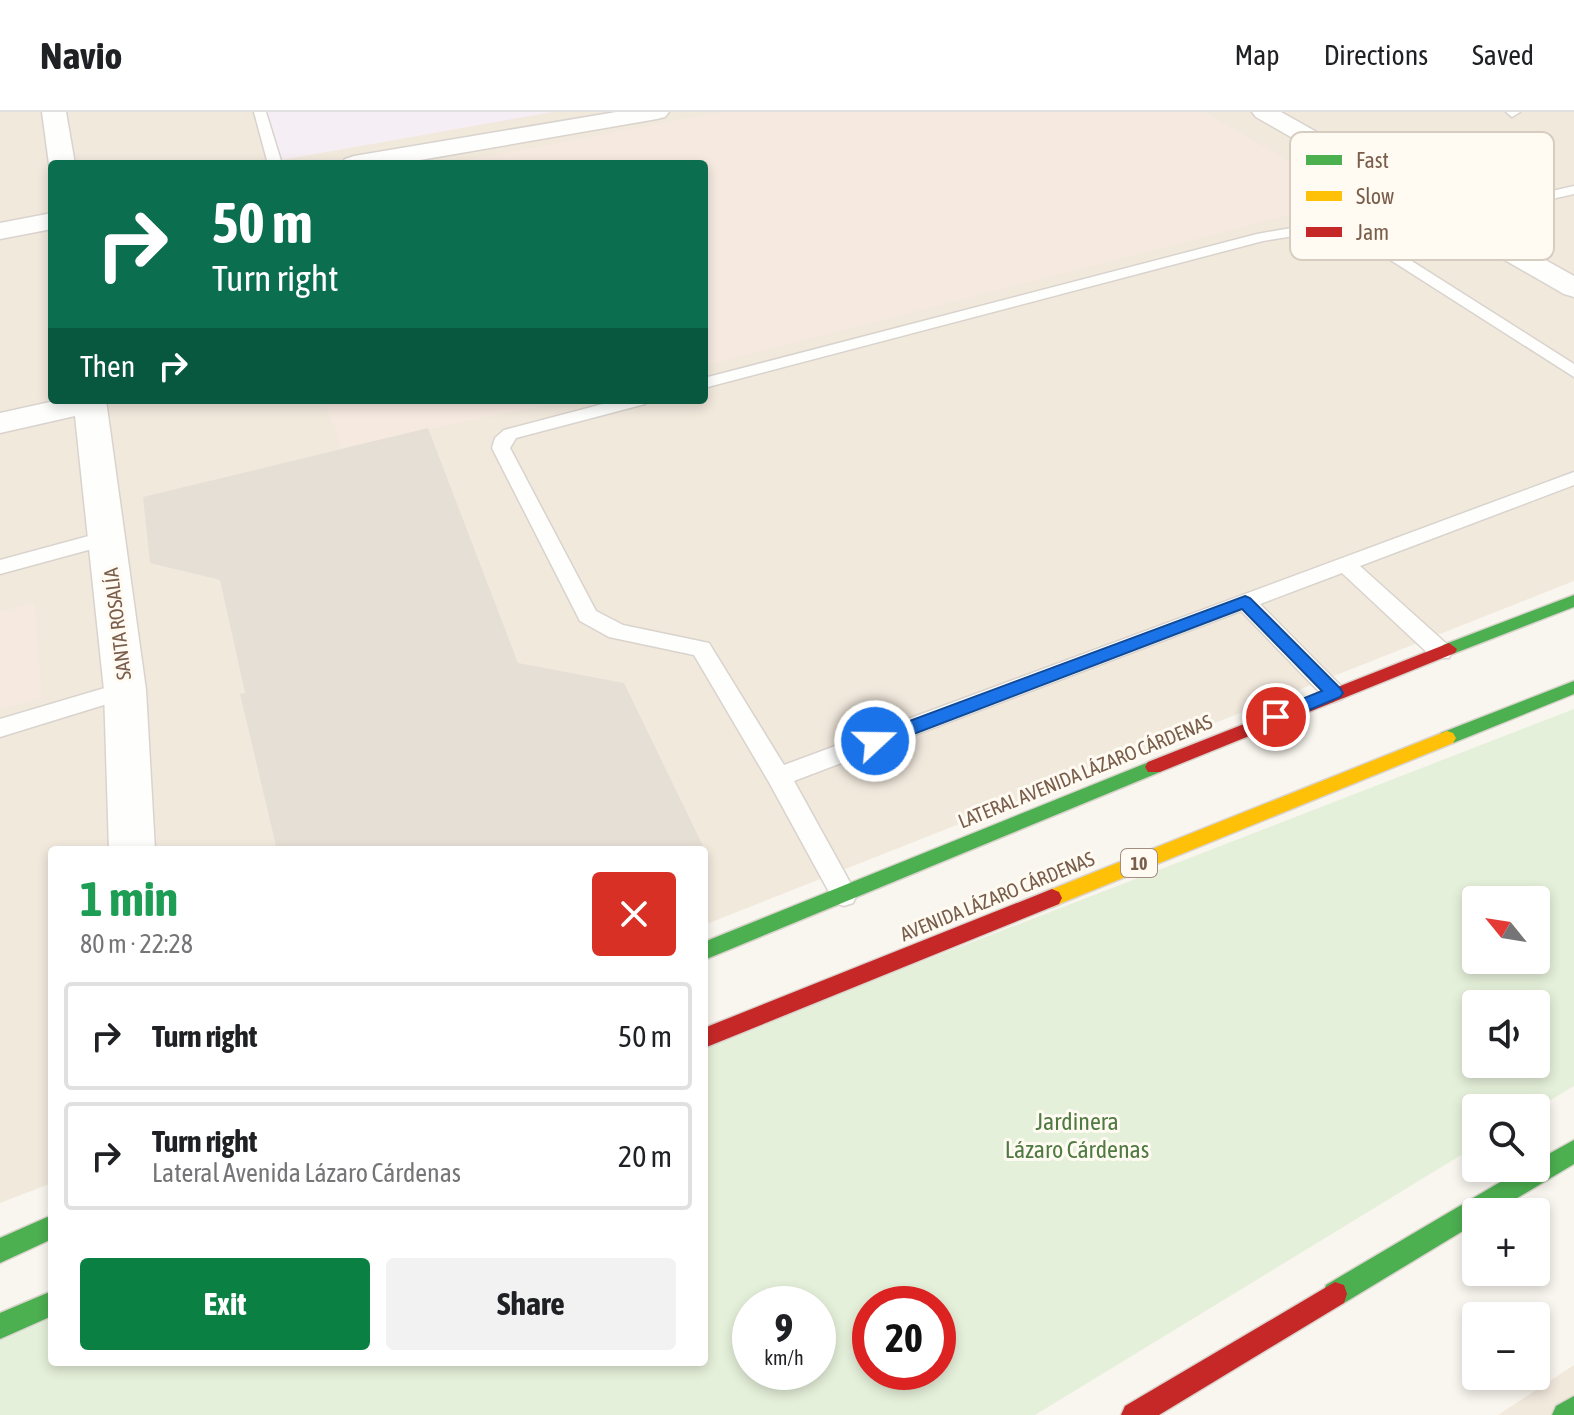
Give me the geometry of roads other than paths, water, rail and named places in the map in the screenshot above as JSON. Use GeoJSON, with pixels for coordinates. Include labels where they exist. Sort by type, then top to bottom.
{"type":"FeatureCollection","features":[{"type":"Feature","properties":{"kind":"main road","name":"LATERAL AVENIDA LÁZARO CÁRDENAS"},"geometry":{"type":"LineString","coordinates":[[708,949],[1334,693],[1574,601]]}},
{"type":"Feature","properties":{"kind":"main road","name":"AVENIDA LÁZARO CÁRDENAS"},"geometry":{"type":"LineString","coordinates":[[708,1036],[1574,687]]}},
{"type":"Feature","properties":{"kind":"main road"},"geometry":{"type":"LineString","coordinates":[[1134,1415],[1574,1151]]}},
{"type":"Feature","properties":{"kind":"main road"},"geometry":{"type":"LineString","coordinates":[[0,1251],[48,1229]]}},
{"type":"Feature","properties":{"kind":"main road"},"geometry":{"type":"LineString","coordinates":[[0,1326],[48,1305]]}},
{"type":"Feature","properties":{"kind":"main road"},"geometry":{"type":"LineString","coordinates":[[1565,1415],[1574,1409]]}},
{"type":"Feature","properties":{"kind":"street"},"geometry":{"type":"LineString","coordinates":[[54,112],[61,160]]}},
{"type":"Feature","properties":{"kind":"street"},"geometry":{"type":"LineString","coordinates":[[377,160],[657,112]]}},
{"type":"Feature","properties":{"kind":"street"},"geometry":{"type":"LineString","coordinates":[[1264,112],[1299,132]]}},
{"type":"Feature","properties":{"kind":"street"},"geometry":{"type":"LineString","coordinates":[[0,231],[48,222]]}},
{"type":"Feature","properties":{"kind":"street"},"geometry":{"type":"LineString","coordinates":[[1524,260],[1574,288]]}},
{"type":"Feature","properties":{"kind":"street"},"geometry":{"type":"LineString","coordinates":[[0,423],[81,404]]}},
{"type":"Feature","properties":{"kind":"street","name":"SANTA ROSALÍA"},"geometry":{"type":"LineString","coordinates":[[90,404],[125,690],[132,846]]}},
{"type":"Feature","properties":{"kind":"lane"},"geometry":{"type":"LineString","coordinates":[[260,112],[274,160]]}},
{"type":"Feature","properties":{"kind":"lane"},"geometry":{"type":"LineString","coordinates":[[1554,195],[1574,190]]}},
{"type":"Feature","properties":{"kind":"lane"},"geometry":{"type":"LineString","coordinates":[[708,382],[1262,237],[1290,233]]}},
{"type":"Feature","properties":{"kind":"lane"},"geometry":{"type":"LineString","coordinates":[[1400,260],[1574,372]]}},
{"type":"Feature","properties":{"kind":"lane"},"geometry":{"type":"LineString","coordinates":[[624,404],[510,434],[504,438],[501,448],[588,616],[617,632],[701,649],[779,777],[844,895]]}},
{"type":"Feature","properties":{"kind":"lane"},"geometry":{"type":"LineString","coordinates":[[779,777],[1574,478]]}},
{"type":"Feature","properties":{"kind":"lane"},"geometry":{"type":"LineString","coordinates":[[0,567],[107,538]]}},
{"type":"Feature","properties":{"kind":"lane"},"geometry":{"type":"LineString","coordinates":[[1345,564],[1441,652]]}},
{"type":"Feature","properties":{"kind":"lane"},"geometry":{"type":"LineString","coordinates":[[1245,602],[1334,693]]}},
{"type":"Feature","properties":{"kind":"lane"},"geometry":{"type":"LineString","coordinates":[[0,728],[125,690]]}},
{"type":"Feature","properties":{"kind":"park label","name":"Jardinera Lázaro Cárdenas"},"geometry":{"type":"Point","coordinates":[1077,1135]}}]}
